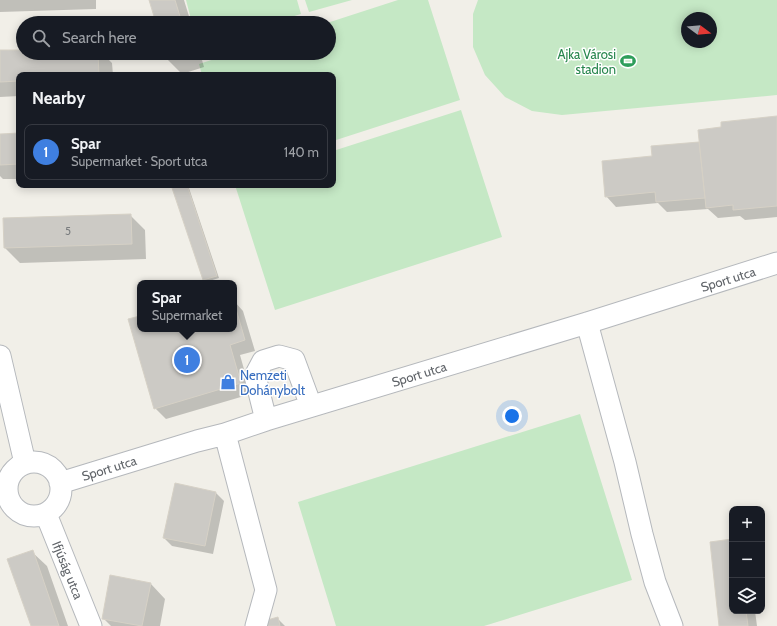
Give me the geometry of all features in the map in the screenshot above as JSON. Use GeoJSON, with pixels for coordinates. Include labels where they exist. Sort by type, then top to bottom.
{"type":"FeatureCollection","features":[{"type":"Feature","properties":{"kind":"street","name":"Sport utca"},"geometry":{"type":"LineString","coordinates":[[60,483],[587,323],[777,263]]}},
{"type":"Feature","properties":{"kind":"street"},"geometry":{"type":"LineString","coordinates":[[587,323],[625,462],[655,582],[672,626]]}},
{"type":"Feature","properties":{"kind":"street"},"geometry":{"type":"LineString","coordinates":[[0,356],[25,463]]}},
{"type":"Feature","properties":{"kind":"street"},"geometry":{"type":"LineString","coordinates":[[266,420],[255,376],[263,361],[278,356],[294,360],[312,406]]}},
{"type":"Feature","properties":{"kind":"street"},"geometry":{"type":"LineString","coordinates":[[225,434],[266,590],[256,626]]}},
{"type":"Feature","properties":{"kind":"street"},"geometry":{"type":"LineString","coordinates":[[36,462],[47,465],[56,473],[60,483],[61,492],[58,501],[46,514],[35,516],[24,515],[4,501],[10,475],[14,470],[25,463],[36,462]]}},
{"type":"Feature","properties":{"kind":"street","name":"Ifjúság utca"},"geometry":{"type":"LineString","coordinates":[[46,514],[91,626]]}},
{"type":"Feature","properties":{"kind":"green space"},"geometry":{"type":"Polygon","coordinates":[[[186,0],[297,0],[301,14],[294,16],[190,16],[186,0]]]}},
{"type":"Feature","properties":{"kind":"green space"},"geometry":{"type":"Polygon","coordinates":[[[305,0],[352,0],[309,12],[305,0]]]}},
{"type":"Feature","properties":{"kind":"green space"},"geometry":{"type":"Polygon","coordinates":[[[398,0],[428,0],[460,100],[336,140],[336,72],[201,72],[199,64],[211,60],[336,60],[336,20],[398,0]]]}},
{"type":"Feature","properties":{"kind":"green space","name":"Ajka Városi stadion"},"geometry":{"type":"Polygon","coordinates":[[[478,0],[777,0],[777,95],[562,115],[532,111],[505,97],[485,75],[473,47],[473,14],[478,0]]]}},
{"type":"Feature","properties":{"kind":"green space"},"geometry":{"type":"Polygon","coordinates":[[[461,110],[502,237],[275,310],[236,188],[336,188],[336,150],[461,110]]]}},
{"type":"Feature","properties":{"kind":"green space"},"geometry":{"type":"Polygon","coordinates":[[[580,414],[632,580],[484,626],[336,626],[298,502],[580,414]]]}},
{"type":"Feature","properties":{"kind":"building"},"geometry":{"type":"Polygon","coordinates":[[[149,0],[175,0],[180,16],[154,16],[149,0]]]}},
{"type":"Feature","properties":{"kind":"building"},"geometry":{"type":"Polygon","coordinates":[[[0,50],[16,50],[16,60],[98,60],[99,72],[16,72],[16,81],[0,82],[0,50]]]}},
{"type":"Feature","properties":{"kind":"building"},"geometry":{"type":"Polygon","coordinates":[[[777,116],[777,206],[733,210],[733,205],[706,208],[698,130],[721,127],[721,122],[777,116]]]}},
{"type":"Feature","properties":{"kind":"building"},"geometry":{"type":"Polygon","coordinates":[[[16,133],[16,164],[0,165],[0,134],[16,133]]]}},
{"type":"Feature","properties":{"kind":"building"},"geometry":{"type":"Polygon","coordinates":[[[699,142],[705,198],[656,202],[655,192],[605,197],[602,161],[652,156],[651,146],[699,142]]]}},
{"type":"Feature","properties":{"kind":"building"},"geometry":{"type":"Polygon","coordinates":[[[172,188],[188,188],[217,276],[203,280],[172,188]]]}},
{"type":"Feature","properties":{"kind":"building"},"geometry":{"type":"Polygon","coordinates":[[[131,214],[132,244],[4,248],[3,218],[131,214]]]}},
{"type":"Feature","properties":{"kind":"building"},"geometry":{"type":"Polygon","coordinates":[[[237,312],[245,340],[230,345],[241,383],[154,409],[128,319],[137,317],[137,332],[237,332],[237,312]]]}},
{"type":"Feature","properties":{"kind":"building"},"geometry":{"type":"Polygon","coordinates":[[[175,483],[216,492],[205,546],[163,538],[175,483]]]}},
{"type":"Feature","properties":{"kind":"building"},"geometry":{"type":"Polygon","coordinates":[[[729,539],[729,614],[746,614],[748,626],[719,626],[710,542],[729,539]]]}},
{"type":"Feature","properties":{"kind":"building"},"geometry":{"type":"Polygon","coordinates":[[[33,550],[59,626],[31,626],[7,559],[33,550]]]}},
{"type":"Feature","properties":{"kind":"building"},"geometry":{"type":"Polygon","coordinates":[[[110,575],[151,583],[142,626],[102,619],[110,575]]]}},
{"type":"Feature","properties":{"kind":"building"},"geometry":{"type":"Polygon","coordinates":[[[278,617],[280,626],[262,626],[260,622],[278,617]]]}},
{"type":"Feature","properties":{"kind":"place","name":"Ajka Városi stadion"},"geometry":{"type":"Point","coordinates":[628,61]}},
{"type":"Feature","properties":{"kind":"place","name":"Spar"},"geometry":{"type":"Point","coordinates":[187,360]}},
{"type":"Feature","properties":{"kind":"place","name":"Nemzeti Dohánybolt"},"geometry":{"type":"Point","coordinates":[228,382]}}]}
